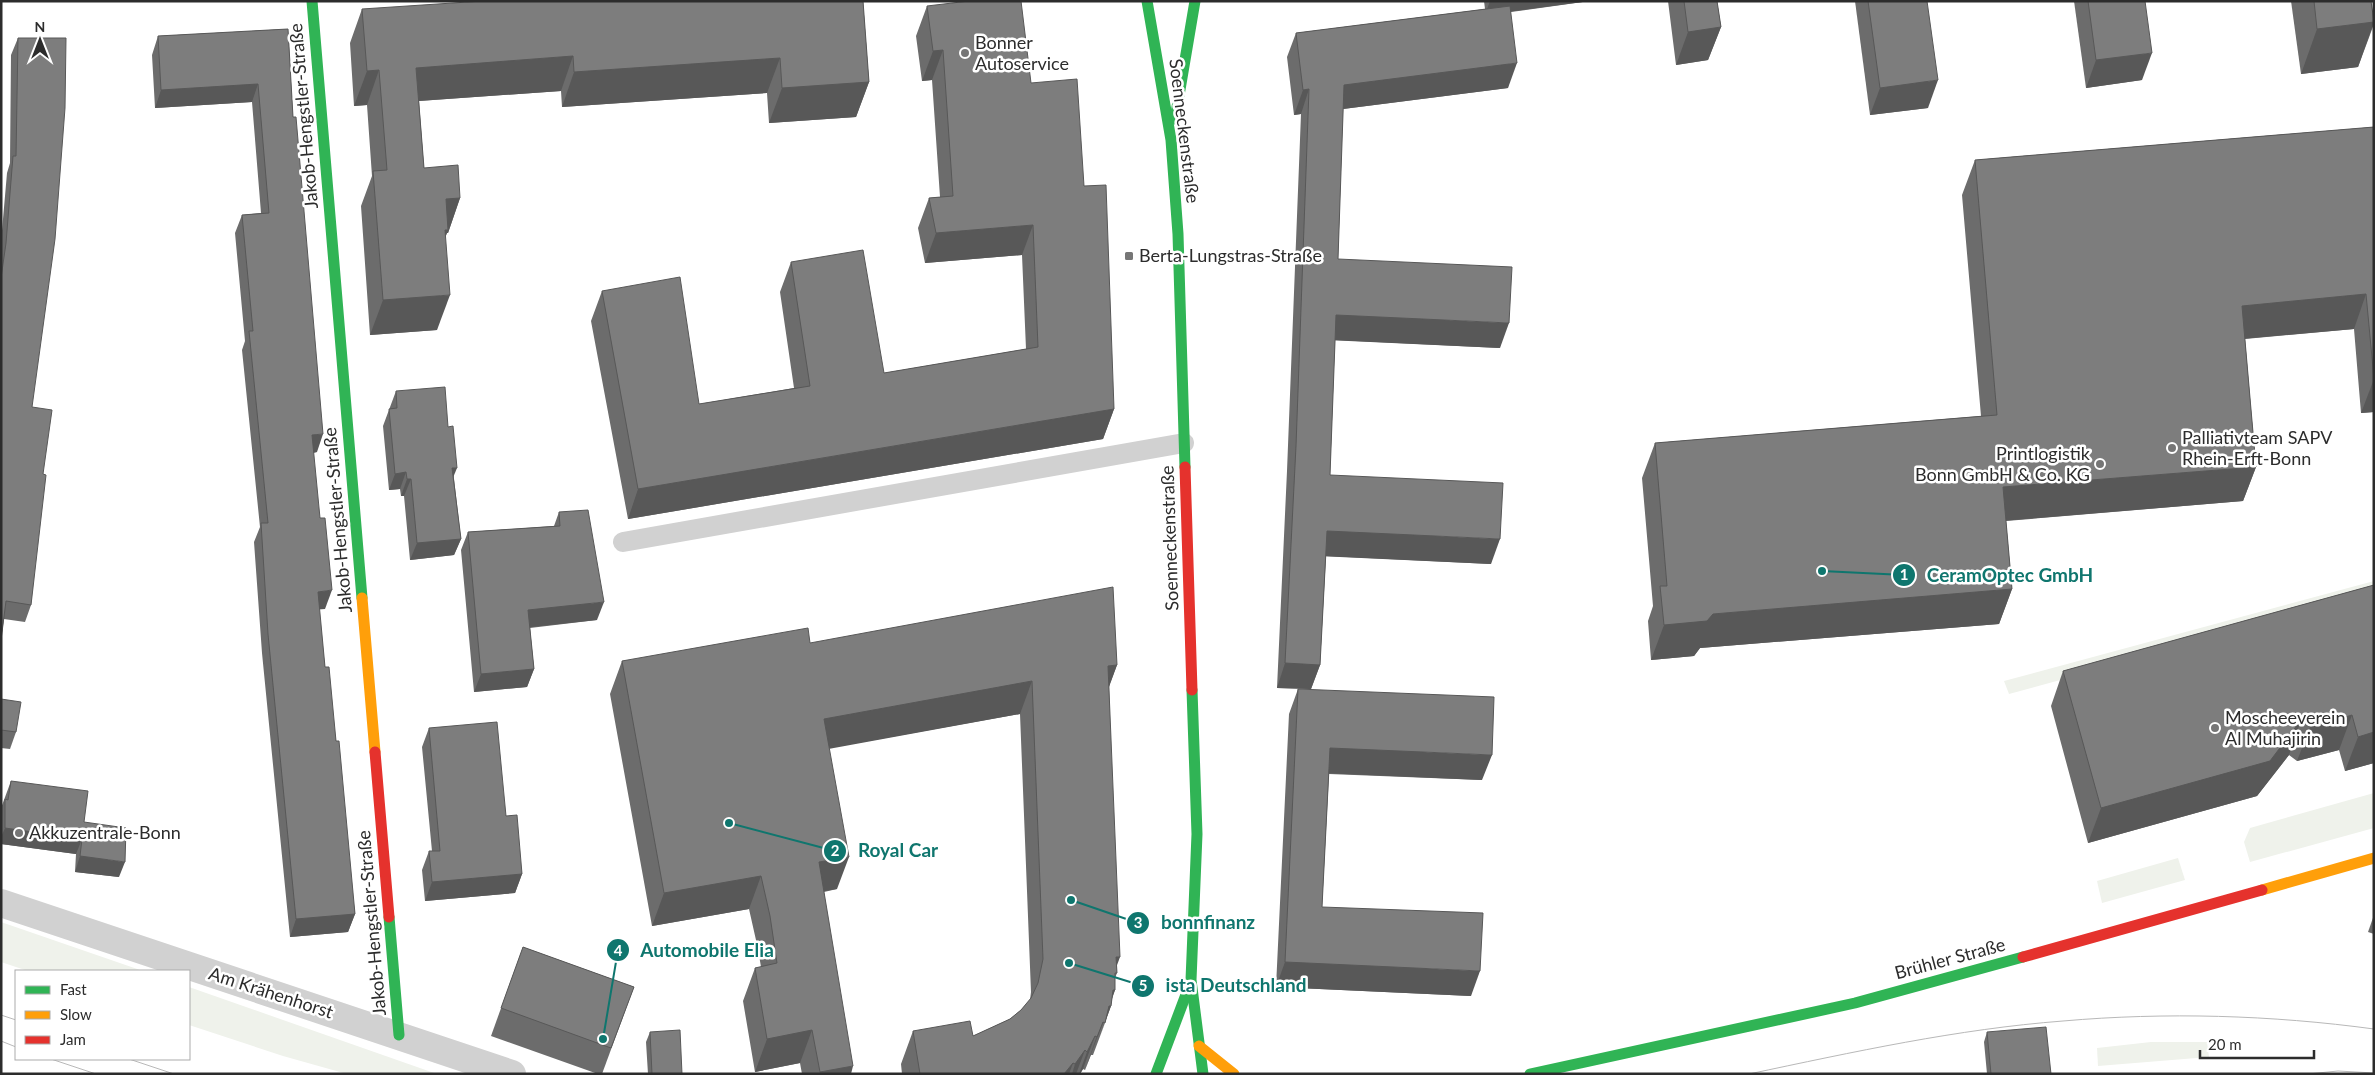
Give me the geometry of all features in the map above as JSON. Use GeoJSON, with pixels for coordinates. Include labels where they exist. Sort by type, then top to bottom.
{"type":"FeatureCollection","features":[{"type":"Feature","properties":{"kind":"street","name":"Jakob-Hengstler-Straße"},"geometry":{"type":"LineString","coordinates":[[312,1],[399,1035]]}},
{"type":"Feature","properties":{"kind":"street","name":"Soenneckenstraße"},"geometry":{"type":"LineString","coordinates":[[1147,1],[1171,140],[1179,259],[1197,834],[1191,980],[1203,1074]]}},
{"type":"Feature","properties":{"kind":"street"},"geometry":{"type":"LineString","coordinates":[[1171,140],[1195,1]]}},
{"type":"Feature","properties":{"kind":"street","name":"Brühler Straße"},"geometry":{"type":"LineString","coordinates":[[1530,1074],[1754,1026],[1900,992],[2374,858]]}},
{"type":"Feature","properties":{"kind":"street","name":"Am Krähenhorst"},"geometry":{"type":"LineString","coordinates":[[1,903],[512,1074]]}},
{"type":"Feature","properties":{"kind":"street"},"geometry":{"type":"LineString","coordinates":[[1156,1074],[1191,980]]}},
{"type":"Feature","properties":{"kind":"street"},"geometry":{"type":"LineString","coordinates":[[1199,1046],[1234,1074]]}},
{"type":"Feature","properties":{"kind":"lane"},"geometry":{"type":"LineString","coordinates":[[623,542],[1184,443]]}},
{"type":"Feature","properties":{"kind":"shaded area"},"geometry":{"type":"Polygon","coordinates":[[[2374,581],[2374,594],[2009,694],[2004,681],[2374,581]]]}},
{"type":"Feature","properties":{"kind":"shaded area"},"geometry":{"type":"Polygon","coordinates":[[[2374,793],[2374,828],[2250,862],[2244,842],[2250,828],[2374,793]]]}},
{"type":"Feature","properties":{"kind":"shaded area"},"geometry":{"type":"Polygon","coordinates":[[[2178,858],[2185,880],[2102,903],[2097,881],[2178,858]]]}},
{"type":"Feature","properties":{"kind":"shaded area"},"geometry":{"type":"Polygon","coordinates":[[[1,922],[140,970],[25,970],[1,962],[1,922]]]}},
{"type":"Feature","properties":{"kind":"shaded area"},"geometry":{"type":"Polygon","coordinates":[[[190,987],[437,1074],[347,1074],[283,1056],[190,1025],[190,987]]]}},
{"type":"Feature","properties":{"kind":"shaded area"},"geometry":{"type":"Polygon","coordinates":[[[2151,1042],[2207,1042],[2209,1057],[2098,1066],[2097,1048],[2151,1042]]]}},
{"type":"Feature","properties":{"kind":"building"},"geometry":{"type":"Polygon","coordinates":[[[483,1],[863,1],[869,82],[782,88],[780,58],[574,72],[573,56],[416,68],[424,168],[458,165],[460,198],[446,199],[448,230],[445,230],[450,295],[383,300],[373,171],[387,170],[379,70],[367,71],[362,9],[483,1]]]}},
{"type":"Feature","properties":{"kind":"building"},"geometry":{"type":"Polygon","coordinates":[[[969,1],[1021,1],[1031,83],[1077,79],[1084,186],[1106,185],[1114,409],[638,489],[602,291],[680,277],[699,404],[810,386],[791,262],[863,250],[884,373],[1038,347],[1033,225],[936,233],[929,198],[953,196],[943,50],[933,51],[927,6],[969,1]]]}},
{"type":"Feature","properties":{"kind":"building"},"geometry":{"type":"Polygon","coordinates":[[[1684,1],[1717,1],[1721,27],[1688,32],[1684,1]]]}},
{"type":"Feature","properties":{"kind":"building"},"geometry":{"type":"Polygon","coordinates":[[[1868,1],[1927,1],[1938,80],[1880,88],[1868,1]]]}},
{"type":"Feature","properties":{"kind":"building"},"geometry":{"type":"Polygon","coordinates":[[[2088,1],[2145,1],[2152,53],[2096,60],[2088,1]]]}},
{"type":"Feature","properties":{"kind":"building"},"geometry":{"type":"Polygon","coordinates":[[[2314,1],[2371,1],[2374,22],[2317,29],[2314,1]]]}},
{"type":"Feature","properties":{"kind":"building"},"geometry":{"type":"Polygon","coordinates":[[[1510,6],[1517,63],[1344,85],[1338,259],[1512,267],[1509,323],[1336,315],[1330,475],[1503,483],[1500,539],[1327,531],[1320,665],[1285,663],[1296,446],[1309,89],[1303,90],[1296,33],[1510,6]]]}},
{"type":"Feature","properties":{"kind":"building"},"geometry":{"type":"Polygon","coordinates":[[[288,29],[293,117],[296,117],[323,434],[312,435],[320,518],[325,518],[332,590],[318,592],[325,667],[329,667],[336,741],[339,741],[355,914],[296,919],[268,634],[261,523],[268,523],[249,331],[253,331],[242,215],[269,213],[258,84],[161,90],[158,36],[288,29]]]}},
{"type":"Feature","properties":{"kind":"building"},"geometry":{"type":"Polygon","coordinates":[[[18,38],[66,38],[65,108],[55,239],[32,407],[52,410],[43,474],[46,475],[31,605],[6,601],[1,640],[1,278],[6,243],[13,156],[16,156],[18,38]]]}},
{"type":"Feature","properties":{"kind":"building"},"geometry":{"type":"Polygon","coordinates":[[[2374,127],[2374,379],[2366,294],[2242,306],[2256,467],[2003,487],[2012,589],[1713,614],[1707,621],[1664,625],[1660,586],[1667,586],[1655,443],[1997,415],[1975,160],[2374,127]]]}},
{"type":"Feature","properties":{"kind":"building"},"geometry":{"type":"Polygon","coordinates":[[[445,387],[448,427],[453,426],[457,468],[452,468],[461,539],[417,543],[411,479],[407,479],[406,472],[395,474],[389,409],[397,408],[396,391],[445,387]]]}},
{"type":"Feature","properties":{"kind":"building"},"geometry":{"type":"Polygon","coordinates":[[[588,510],[604,602],[528,610],[534,669],[481,674],[468,532],[560,526],[559,512],[588,510]]]}},
{"type":"Feature","properties":{"kind":"building","name":"Moscheeverein Al Muhajirin"},"geometry":{"type":"Polygon","coordinates":[[[2374,585],[2374,732],[2358,737],[2352,715],[2310,727],[2301,720],[2270,761],[2101,808],[2063,671],[2374,585]]]}},
{"type":"Feature","properties":{"kind":"building"},"geometry":{"type":"Polygon","coordinates":[[[1113,587],[1117,665],[1108,666],[1120,957],[1116,957],[1117,973],[1115,973],[1115,990],[1113,990],[1111,1006],[1109,1006],[1105,1023],[1103,1022],[1097,1037],[1095,1036],[1087,1052],[1085,1050],[1075,1064],[1073,1063],[1064,1074],[920,1074],[913,1031],[970,1021],[973,1036],[1010,1019],[1031,998],[1038,983],[1043,959],[1032,681],[824,719],[849,857],[819,862],[853,1066],[820,1072],[812,1030],[767,1039],[755,968],[777,963],[770,916],[761,876],[664,893],[622,661],[808,628],[810,643],[1113,587]]]}},
{"type":"Feature","properties":{"kind":"building"},"geometry":{"type":"Polygon","coordinates":[[[1298,689],[1494,697],[1492,755],[1330,748],[1322,907],[1483,913],[1480,971],[1285,962],[1298,689]]]}},
{"type":"Feature","properties":{"kind":"building"},"geometry":{"type":"Polygon","coordinates":[[[1,699],[21,702],[16,732],[1,730],[1,699]]]}},
{"type":"Feature","properties":{"kind":"building"},"geometry":{"type":"Polygon","coordinates":[[[497,722],[506,816],[517,815],[522,874],[432,882],[429,851],[440,851],[429,728],[497,722]]]}},
{"type":"Feature","properties":{"kind":"building"},"geometry":{"type":"Polygon","coordinates":[[[11,781],[88,791],[84,822],[126,828],[125,862],[80,856],[82,839],[5,828],[5,799],[8,800],[11,781]]]}},
{"type":"Feature","properties":{"kind":"building"},"geometry":{"type":"Polygon","coordinates":[[[523,947],[634,987],[611,1048],[501,1008],[523,947]]]}},
{"type":"Feature","properties":{"kind":"building"},"geometry":{"type":"Polygon","coordinates":[[[2046,1027],[2051,1074],[1991,1074],[1987,1032],[2046,1027]]]}},
{"type":"Feature","properties":{"kind":"building"},"geometry":{"type":"Polygon","coordinates":[[[680,1030],[682,1074],[652,1074],[650,1032],[680,1030]]]}},
{"type":"Feature","properties":{"kind":"tram line"},"geometry":{"type":"LineString","coordinates":[[1,1015],[15,1020]]}},
{"type":"Feature","properties":{"kind":"tram line"},"geometry":{"type":"LineString","coordinates":[[1749,1074],[1945,1035],[2102,1018],[2218,1016],[2335,1024],[2374,1029]]}},
{"type":"Feature","properties":{"kind":"tram line"},"geometry":{"type":"LineString","coordinates":[[1,1041],[15,1047]]}},
{"type":"Feature","properties":{"kind":"tram line"},"geometry":{"type":"LineString","coordinates":[[54,1060],[96,1074]]}},
{"type":"Feature","properties":{"kind":"tram line"},"geometry":{"type":"LineString","coordinates":[[132,1060],[174,1074]]}},
{"type":"Feature","properties":{"kind":"tram line"},"geometry":{"type":"LineString","coordinates":[[2308,1074],[2338,1071],[2374,1073]]}},
{"type":"Feature","properties":{"kind":"traffic: fast"},"geometry":{"type":"LineString","coordinates":[[312,1],[362,598]]}},
{"type":"Feature","properties":{"kind":"traffic: fast"},"geometry":{"type":"LineString","coordinates":[[1147,1],[1171,140],[1178,234],[1185,467]]}},
{"type":"Feature","properties":{"kind":"traffic: fast"},"geometry":{"type":"LineString","coordinates":[[1175,119],[1195,1]]}},
{"type":"Feature","properties":{"kind":"traffic: fast"},"geometry":{"type":"LineString","coordinates":[[1192,690],[1197,834],[1191,980],[1203,1074]]}},
{"type":"Feature","properties":{"kind":"traffic: fast"},"geometry":{"type":"LineString","coordinates":[[389,917],[399,1035]]}},
{"type":"Feature","properties":{"kind":"traffic: fast"},"geometry":{"type":"LineString","coordinates":[[1530,1074],[1855,1003],[2023,957]]}},
{"type":"Feature","properties":{"kind":"traffic: fast"},"geometry":{"type":"LineString","coordinates":[[1156,1074],[1190,984]]}},
{"type":"Feature","properties":{"kind":"traffic: slow"},"geometry":{"type":"LineString","coordinates":[[362,598],[375,752]]}},
{"type":"Feature","properties":{"kind":"traffic: slow"},"geometry":{"type":"LineString","coordinates":[[2262,890],[2374,858]]}},
{"type":"Feature","properties":{"kind":"traffic: slow"},"geometry":{"type":"LineString","coordinates":[[1199,1046],[1234,1074]]}},
{"type":"Feature","properties":{"kind":"traffic: jam"},"geometry":{"type":"LineString","coordinates":[[1185,467],[1192,690]]}},
{"type":"Feature","properties":{"kind":"traffic: jam"},"geometry":{"type":"LineString","coordinates":[[375,752],[389,917]]}},
{"type":"Feature","properties":{"kind":"traffic: jam"},"geometry":{"type":"LineString","coordinates":[[2023,957],[2262,890]]}},
{"type":"Feature","properties":{"kind":"place","name":"Bonner Autoservice"},"geometry":{"type":"Point","coordinates":[965,53]}},
{"type":"Feature","properties":{"kind":"place","name":"Berta-Lungstras-Straße"},"geometry":{"type":"Point","coordinates":[1129,256]}},
{"type":"Feature","properties":{"kind":"place","name":"Palliativteam SAPV Rhein-Erft-Bonn"},"geometry":{"type":"Point","coordinates":[2172,448]}},
{"type":"Feature","properties":{"kind":"place","name":"Printlogistik Bonn GmbH & Co. KG"},"geometry":{"type":"Point","coordinates":[2100,464]}},
{"type":"Feature","properties":{"kind":"place","name":"CeramOptec GmbH"},"geometry":{"type":"Point","coordinates":[1822,571]}},
{"type":"Feature","properties":{"kind":"place","name":"Moscheeverein Al Muhajirin"},"geometry":{"type":"Point","coordinates":[2215,728]}},
{"type":"Feature","properties":{"kind":"place","name":"Royal Car"},"geometry":{"type":"Point","coordinates":[729,823]}},
{"type":"Feature","properties":{"kind":"place","name":"Akkuzentrale-Bonn"},"geometry":{"type":"Point","coordinates":[19,833]}},
{"type":"Feature","properties":{"kind":"place","name":"bonnfinanz"},"geometry":{"type":"Point","coordinates":[1071,900]}},
{"type":"Feature","properties":{"kind":"place","name":"ista Deutschland"},"geometry":{"type":"Point","coordinates":[1069,963]}},
{"type":"Feature","properties":{"kind":"place","name":"Automobile Elia"},"geometry":{"type":"Point","coordinates":[603,1039]}}]}
